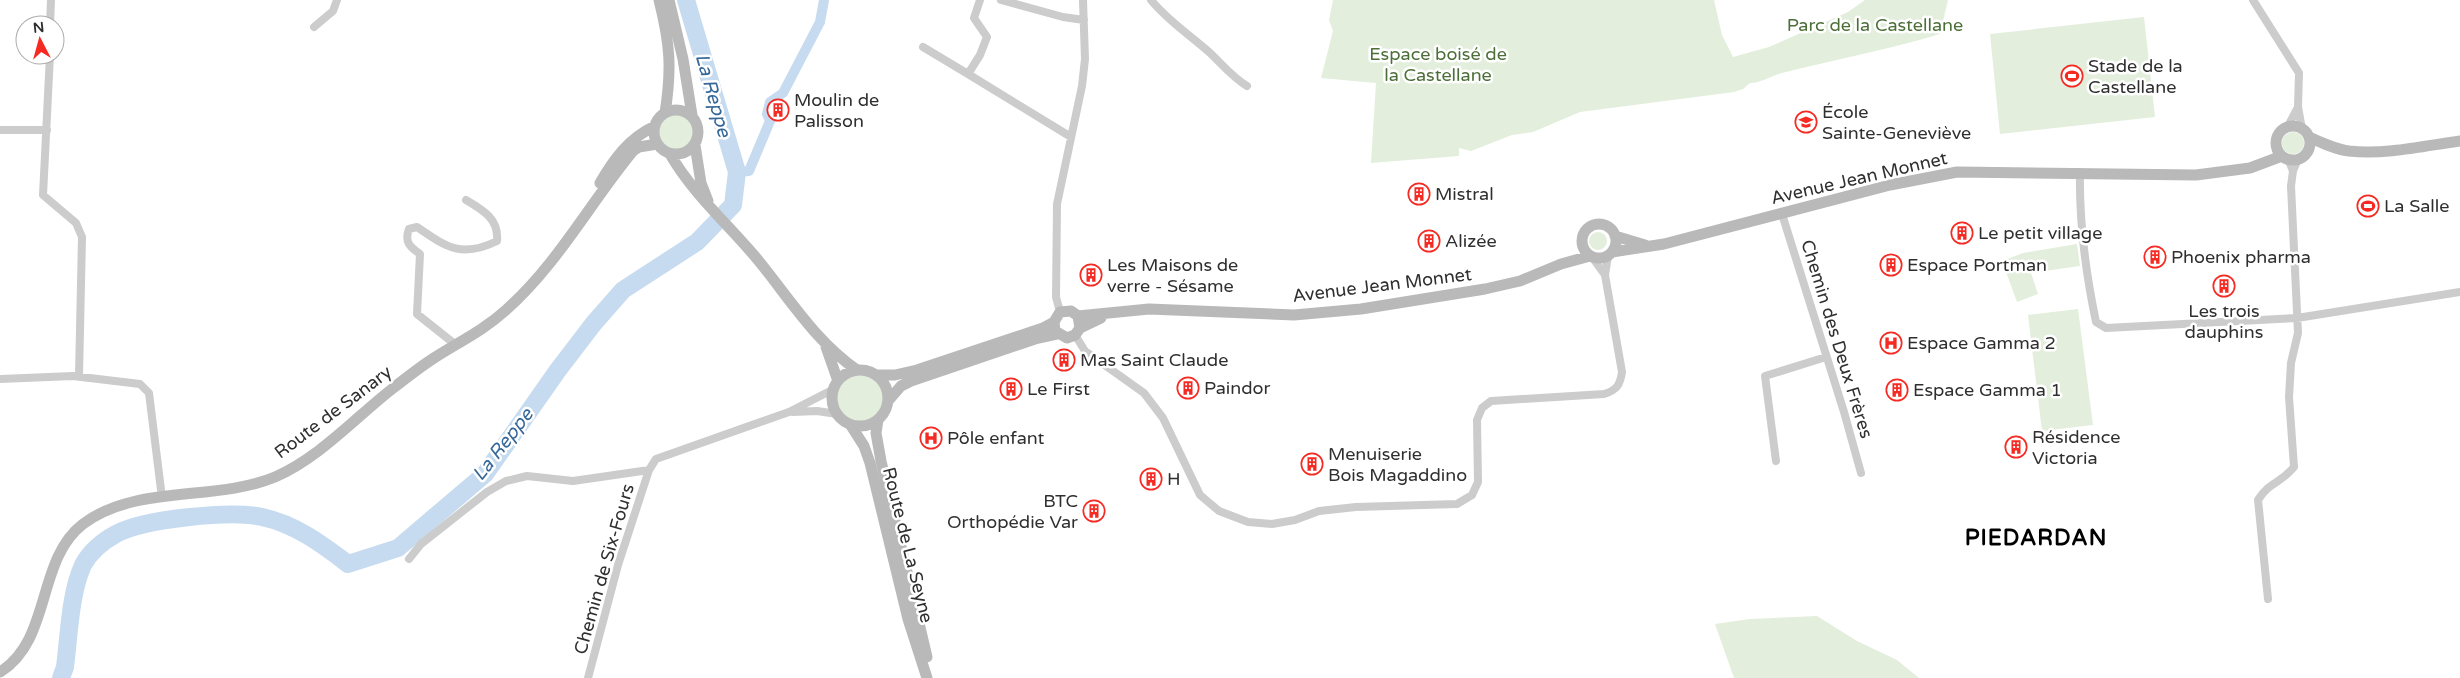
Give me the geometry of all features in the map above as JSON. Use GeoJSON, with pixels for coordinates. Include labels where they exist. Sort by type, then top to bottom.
{"type":"FeatureCollection","features":[{"type":"Feature","properties":{"kind":"main road"},"geometry":{"type":"LineString","coordinates":[[659,0],[670,62],[669,92],[665,113],[655,126],[657,144],[670,154],[688,180],[732,229],[824,343],[857,370],[876,375],[896,375],[917,370],[1038,330],[1057,317]]}},
{"type":"Feature","properties":{"kind":"main road"},"geometry":{"type":"LineString","coordinates":[[669,0],[684,59],[692,115],[696,120],[699,133],[695,145],[701,182],[710,205]]}},
{"type":"Feature","properties":{"kind":"main road"},"geometry":{"type":"LineString","coordinates":[[665,113],[678,110],[692,115]]}},
{"type":"Feature","properties":{"kind":"main road","name":"Route de Sanary"},"geometry":{"type":"LineString","coordinates":[[575,228],[611,164],[637,136],[655,126]]}},
{"type":"Feature","properties":{"kind":"main road"},"geometry":{"type":"LineString","coordinates":[[2259,164],[2276,145],[2280,131],[2288,126],[2306,133],[2310,146],[2293,157],[2276,145]]}},
{"type":"Feature","properties":{"kind":"main road","name":"Avenue Jean Monnet"},"geometry":{"type":"LineString","coordinates":[[2306,133],[2332,148],[2348,151],[2386,151],[2460,141]]}},
{"type":"Feature","properties":{"kind":"main road","name":"Route de Sanary"},"geometry":{"type":"LineString","coordinates":[[0,672],[12,663],[22,650],[38,618],[54,568],[72,536],[96,516],[113,508],[134,502],[235,489],[277,476],[306,459],[392,389],[456,345],[482,330],[513,304],[552,262],[632,151],[639,147],[657,144]]}},
{"type":"Feature","properties":{"kind":"main road"},"geometry":{"type":"LineString","coordinates":[[670,154],[684,153],[695,145]]}},
{"type":"Feature","properties":{"kind":"main road","name":"Avenue Jean Monnet"},"geometry":{"type":"LineString","coordinates":[[1610,254],[1782,214],[1905,182],[1949,174],[2080,172],[2196,175],[2235,171],[2332,148]]}},
{"type":"Feature","properties":{"kind":"main road"},"geometry":{"type":"LineString","coordinates":[[1598,224],[1609,227],[1615,236],[1610,254],[1603,258],[1591,256],[1583,248],[1582,238],[1588,228],[1598,224]]}},
{"type":"Feature","properties":{"kind":"main road","name":"Avenue Jean Monnet"},"geometry":{"type":"LineString","coordinates":[[1615,236],[1649,246]]}},
{"type":"Feature","properties":{"kind":"main road","name":"Avenue Jean Monnet"},"geometry":{"type":"LineString","coordinates":[[1561,264],[1582,238]]}},
{"type":"Feature","properties":{"kind":"main road","name":"Avenue Jean Monnet"},"geometry":{"type":"LineString","coordinates":[[1057,317],[1071,311],[1078,316],[1158,309],[1294,315],[1340,311],[1418,301],[1485,289],[1520,281],[1561,264],[1591,256]]}},
{"type":"Feature","properties":{"kind":"main road","name":"Avenue Jean Monnet"},"geometry":{"type":"LineString","coordinates":[[888,401],[901,386],[911,381],[1035,339],[1058,334],[1067,338],[1114,313]]}},
{"type":"Feature","properties":{"kind":"main road"},"geometry":{"type":"LineString","coordinates":[[1077,331],[1078,316]]}},
{"type":"Feature","properties":{"kind":"main road"},"geometry":{"type":"LineString","coordinates":[[1057,317],[1058,334]]}},
{"type":"Feature","properties":{"kind":"main road"},"geometry":{"type":"LineString","coordinates":[[824,343],[836,385]]}},
{"type":"Feature","properties":{"kind":"main road"},"geometry":{"type":"LineString","coordinates":[[857,370],[844,376],[836,385],[832,398],[837,414],[850,424],[860,426],[878,420],[883,414],[888,401],[885,387],[876,375]]}},
{"type":"Feature","properties":{"kind":"main road","name":"Route de La Seyne"},"geometry":{"type":"LineString","coordinates":[[878,420],[876,433],[881,461],[932,678]]}},
{"type":"Feature","properties":{"kind":"main road","name":"Route de La Seyne"},"geometry":{"type":"LineString","coordinates":[[850,424],[864,446],[870,463],[908,619],[927,678]]}},
{"type":"Feature","properties":{"kind":"street"},"geometry":{"type":"LineString","coordinates":[[50,15],[51,0]]}},
{"type":"Feature","properties":{"kind":"street"},"geometry":{"type":"LineString","coordinates":[[314,28],[333,11],[336,0]]}},
{"type":"Feature","properties":{"kind":"street"},"geometry":{"type":"LineString","coordinates":[[968,74],[980,56],[986,37],[974,18],[980,0]]}},
{"type":"Feature","properties":{"kind":"street"},"geometry":{"type":"LineString","coordinates":[[1001,0],[1063,17],[1084,20]]}},
{"type":"Feature","properties":{"kind":"street"},"geometry":{"type":"LineString","coordinates":[[1057,317],[1057,204],[1082,86],[1085,59],[1083,0]]}},
{"type":"Feature","properties":{"kind":"street"},"geometry":{"type":"LineString","coordinates":[[1152,0],[1182,32],[1212,54],[1235,79],[1247,86]]}},
{"type":"Feature","properties":{"kind":"street"},"geometry":{"type":"LineString","coordinates":[[2254,0],[2299,73],[2298,107],[2306,133]]}},
{"type":"Feature","properties":{"kind":"street"},"geometry":{"type":"LineString","coordinates":[[923,47],[1071,136]]}},
{"type":"Feature","properties":{"kind":"street"},"geometry":{"type":"LineString","coordinates":[[50,65],[43,195],[76,223],[82,237],[79,376]]}},
{"type":"Feature","properties":{"kind":"street"},"geometry":{"type":"LineString","coordinates":[[2288,126],[2298,107]]}},
{"type":"Feature","properties":{"kind":"street"},"geometry":{"type":"LineString","coordinates":[[0,130],[47,130]]}},
{"type":"Feature","properties":{"kind":"street"},"geometry":{"type":"LineString","coordinates":[[2268,599],[2258,500],[2266,487],[2285,479],[2294,467],[2289,397],[2291,363],[2298,333],[2291,186],[2293,157]]}},
{"type":"Feature","properties":{"kind":"street"},"geometry":{"type":"LineString","coordinates":[[2080,172],[2088,270],[2096,322],[2106,328],[2297,318],[2460,292]]}},
{"type":"Feature","properties":{"kind":"street"},"geometry":{"type":"LineString","coordinates":[[456,345],[417,314],[420,254],[410,246],[406,236],[409,229],[417,226],[449,248],[488,246],[497,241],[498,232],[494,220],[483,210],[466,200]]}},
{"type":"Feature","properties":{"kind":"street","name":"Chemin des Deux Frères"},"geometry":{"type":"LineString","coordinates":[[1782,214],[1861,473]]}},
{"type":"Feature","properties":{"kind":"street"},"geometry":{"type":"LineString","coordinates":[[1077,331],[1085,351],[1144,393],[1163,418],[1200,494],[1219,511],[1248,522],[1272,524],[1295,520],[1319,511],[1356,507],[1457,504],[1472,495],[1478,482],[1477,420],[1482,408],[1491,401],[1604,394],[1613,391],[1620,385],[1622,372],[1605,275],[1610,254]]}},
{"type":"Feature","properties":{"kind":"street"},"geometry":{"type":"LineString","coordinates":[[1591,256],[1605,275]]}},
{"type":"Feature","properties":{"kind":"street"},"geometry":{"type":"LineString","coordinates":[[1776,460],[1765,376],[1826,357]]}},
{"type":"Feature","properties":{"kind":"street"},"geometry":{"type":"LineString","coordinates":[[0,379],[79,376],[140,384],[149,393],[162,498]]}},
{"type":"Feature","properties":{"kind":"street"},"geometry":{"type":"LineString","coordinates":[[409,560],[421,544],[487,492],[506,481],[526,476],[573,481],[651,466],[664,455],[789,412],[836,385]]}},
{"type":"Feature","properties":{"kind":"street"},"geometry":{"type":"LineString","coordinates":[[789,412],[817,410],[837,414]]}},
{"type":"Feature","properties":{"kind":"street","name":"Chemin de Six-Fours"},"geometry":{"type":"LineString","coordinates":[[588,678],[618,565],[651,466]]}},
{"type":"Feature","properties":{"kind":"green space","name":"Espace boisé de la Castellane"},"geometry":{"type":"Polygon","coordinates":[[[1333,0],[1714,0],[1722,35],[1733,57],[1769,47],[1848,12],[1865,0],[1948,0],[1940,34],[1781,73],[1759,82],[1750,83],[1743,89],[1734,92],[1580,112],[1533,132],[1512,135],[1471,151],[1459,148],[1459,156],[1371,163],[1376,83],[1321,78],[1333,31],[1329,20],[1333,0]]]}},
{"type":"Feature","properties":{"kind":"green space","name":"Stade de la Castellane"},"geometry":{"type":"Polygon","coordinates":[[[2144,17],[2155,117],[2000,134],[1990,34],[2144,17]]]}},
{"type":"Feature","properties":{"kind":"green space"},"geometry":{"type":"Polygon","coordinates":[[[680,110],[692,116],[697,123],[697,141],[692,148],[685,153],[672,154],[664,151],[657,144],[654,128],[657,120],[664,113],[680,110]]]}},
{"type":"Feature","properties":{"kind":"green space"},"geometry":{"type":"Polygon","coordinates":[[[2293,132],[2301,135],[2304,143],[2301,151],[2293,154],[2285,151],[2282,143],[2285,135],[2293,132]]]}},
{"type":"Feature","properties":{"kind":"green space"},"geometry":{"type":"Polygon","coordinates":[[[1594,232],[1602,232],[1607,237],[1605,248],[1594,250],[1589,245],[1589,237],[1594,232]]]}},
{"type":"Feature","properties":{"kind":"green space"},"geometry":{"type":"Polygon","coordinates":[[[2077,244],[2080,266],[2031,273],[2038,294],[2017,302],[2002,261],[2023,253],[2077,244]]]}},
{"type":"Feature","properties":{"kind":"green space"},"geometry":{"type":"Polygon","coordinates":[[[2078,309],[2093,425],[2042,431],[2028,315],[2078,309]]]}},
{"type":"Feature","properties":{"kind":"green space"},"geometry":{"type":"Polygon","coordinates":[[[860,370],[871,372],[880,378],[886,387],[888,398],[886,409],[880,418],[871,424],[860,426],[849,424],[840,418],[834,409],[832,398],[834,387],[840,378],[849,372],[860,370]]]}},
{"type":"Feature","properties":{"kind":"green space"},"geometry":{"type":"Polygon","coordinates":[[[1817,616],[1857,641],[1897,660],[1919,678],[1734,678],[1715,624],[1750,619],[1817,616]]]}},
{"type":"Feature","properties":{"kind":"waterway","name":"La Reppe"},"geometry":{"type":"LineString","coordinates":[[61,678],[65,667],[75,588],[83,565],[93,551],[116,534],[146,524],[166,520],[209,515],[248,515],[286,524],[318,542],[348,564],[398,548],[485,474],[558,370],[594,323],[623,290],[697,242],[733,205],[737,172],[686,0]]}},
{"type":"Feature","properties":{"kind":"waterway"},"geometry":{"type":"LineString","coordinates":[[737,172],[749,171],[770,121],[767,114],[770,102],[783,93],[820,22],[824,0]]}},
{"type":"Feature","properties":{"kind":"place","name":"Stade de la Castellane"},"geometry":{"type":"Point","coordinates":[2072,76]}},
{"type":"Feature","properties":{"kind":"place","name":"Moulin de Palisson"},"geometry":{"type":"Point","coordinates":[778,110]}},
{"type":"Feature","properties":{"kind":"place","name":"École Sainte-Geneviève"},"geometry":{"type":"Point","coordinates":[1806,122]}},
{"type":"Feature","properties":{"kind":"place","name":"Mistral"},"geometry":{"type":"Point","coordinates":[1419,194]}},
{"type":"Feature","properties":{"kind":"place","name":"La Salle"},"geometry":{"type":"Point","coordinates":[2368,206]}},
{"type":"Feature","properties":{"kind":"place","name":"Le petit village"},"geometry":{"type":"Point","coordinates":[1962,233]}},
{"type":"Feature","properties":{"kind":"place","name":"Alizée"},"geometry":{"type":"Point","coordinates":[1429,241]}},
{"type":"Feature","properties":{"kind":"place","name":"Phoenix pharma"},"geometry":{"type":"Point","coordinates":[2155,257]}},
{"type":"Feature","properties":{"kind":"place","name":"Espace Portman"},"geometry":{"type":"Point","coordinates":[1891,265]}},
{"type":"Feature","properties":{"kind":"place","name":"Les Maisons de verre - Sésame"},"geometry":{"type":"Point","coordinates":[1091,275]}},
{"type":"Feature","properties":{"kind":"place","name":"Les trois dauphins"},"geometry":{"type":"Point","coordinates":[2224,286]}},
{"type":"Feature","properties":{"kind":"place","name":"Espace Gamma 2"},"geometry":{"type":"Point","coordinates":[1891,343]}},
{"type":"Feature","properties":{"kind":"place","name":"Mas Saint Claude"},"geometry":{"type":"Point","coordinates":[1064,360]}},
{"type":"Feature","properties":{"kind":"place","name":"Paindor"},"geometry":{"type":"Point","coordinates":[1188,388]}},
{"type":"Feature","properties":{"kind":"place","name":"Le First"},"geometry":{"type":"Point","coordinates":[1011,389]}},
{"type":"Feature","properties":{"kind":"place","name":"Espace Gamma 1"},"geometry":{"type":"Point","coordinates":[1897,390]}},
{"type":"Feature","properties":{"kind":"place","name":"Pôle enfant"},"geometry":{"type":"Point","coordinates":[931,438]}},
{"type":"Feature","properties":{"kind":"place","name":"Résidence Victoria"},"geometry":{"type":"Point","coordinates":[2016,447]}},
{"type":"Feature","properties":{"kind":"place","name":"Menuiserie Bois Magaddino"},"geometry":{"type":"Point","coordinates":[1312,464]}},
{"type":"Feature","properties":{"kind":"place","name":"H"},"geometry":{"type":"Point","coordinates":[1151,479]}},
{"type":"Feature","properties":{"kind":"place","name":"BTC Orthopédie Var"},"geometry":{"type":"Point","coordinates":[1094,511]}},
{"type":"Feature","properties":{"kind":"district","name":"PIEDARDAN"},"geometry":{"type":"Point","coordinates":[2036,537]}},
{"type":"Feature","properties":{"kind":"park label","name":"Parc de la Castellane"},"geometry":{"type":"Point","coordinates":[1875,25]}}]}
